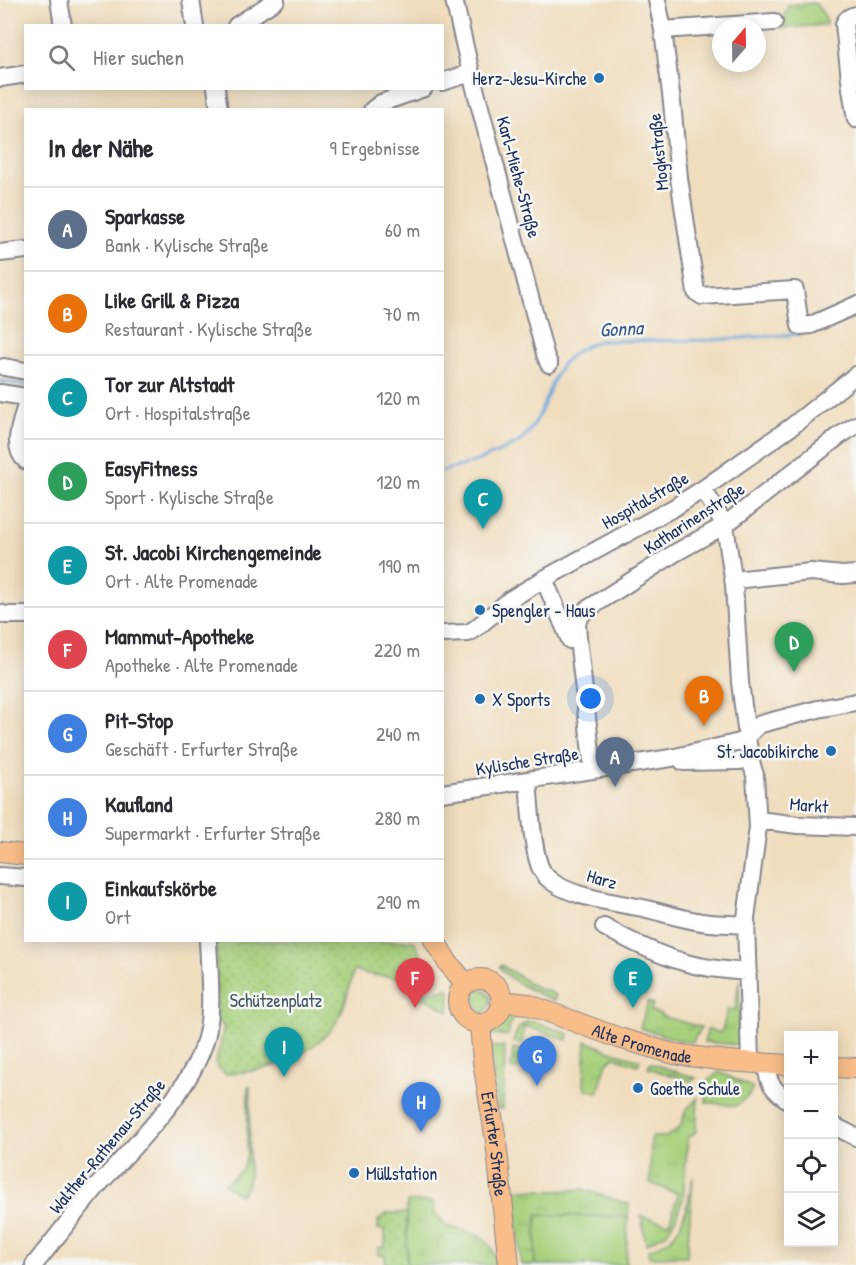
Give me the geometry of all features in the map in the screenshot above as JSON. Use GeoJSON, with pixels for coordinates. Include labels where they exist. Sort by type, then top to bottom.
{"type":"FeatureCollection","features":[{"type":"Feature","properties":{"kind":"main road"},"geometry":{"type":"LineString","coordinates":[[0,852],[24,855]]}},
{"type":"Feature","properties":{"kind":"main road"},"geometry":{"type":"LineString","coordinates":[[435,942],[448,963],[466,984]]}},
{"type":"Feature","properties":{"kind":"main road"},"geometry":{"type":"LineString","coordinates":[[476,980],[494,984],[499,990],[501,1001],[495,1016],[480,1023],[468,1019],[460,1010],[458,998],[466,984],[476,980]]}},
{"type":"Feature","properties":{"kind":"main road","name":"Alte Promenade"},"geometry":{"type":"LineString","coordinates":[[501,1001],[527,1004],[596,1030],[666,1052],[693,1057],[784,1065]]}},
{"type":"Feature","properties":{"kind":"main road","name":"Erfurter Straße"},"geometry":{"type":"LineString","coordinates":[[480,1023],[483,1062],[496,1141],[509,1265]]}},
{"type":"Feature","properties":{"kind":"main road"},"geometry":{"type":"LineString","coordinates":[[838,1067],[856,1068]]}},
{"type":"Feature","properties":{"kind":"street"},"geometry":{"type":"LineString","coordinates":[[59,0],[63,24]]}},
{"type":"Feature","properties":{"kind":"street"},"geometry":{"type":"LineString","coordinates":[[191,0],[195,24]]}},
{"type":"Feature","properties":{"kind":"street"},"geometry":{"type":"LineString","coordinates":[[239,24],[276,0]]}},
{"type":"Feature","properties":{"kind":"street","name":"Karl-Miehe-Straße"},"geometry":{"type":"LineString","coordinates":[[454,0],[544,354],[549,364]]}},
{"type":"Feature","properties":{"kind":"street","name":"Mogkstraße"},"geometry":{"type":"LineString","coordinates":[[657,0],[663,30],[679,178],[696,292],[702,296],[795,290],[801,326],[811,325],[856,305]]}},
{"type":"Feature","properties":{"kind":"street"},"geometry":{"type":"LineString","coordinates":[[851,18],[844,24],[844,31],[856,119]]}},
{"type":"Feature","properties":{"kind":"street"},"geometry":{"type":"LineString","coordinates":[[663,30],[774,22]]}},
{"type":"Feature","properties":{"kind":"street"},"geometry":{"type":"LineString","coordinates":[[444,81],[471,72]]}},
{"type":"Feature","properties":{"kind":"street"},"geometry":{"type":"LineString","coordinates":[[0,78],[24,74]]}},
{"type":"Feature","properties":{"kind":"street"},"geometry":{"type":"LineString","coordinates":[[216,90],[219,108]]}},
{"type":"Feature","properties":{"kind":"street"},"geometry":{"type":"LineString","coordinates":[[375,108],[381,103],[418,90]]}},
{"type":"Feature","properties":{"kind":"street"},"geometry":{"type":"LineString","coordinates":[[0,254],[24,250]]}},
{"type":"Feature","properties":{"kind":"street"},"geometry":{"type":"LineString","coordinates":[[4,367],[24,371]]}},
{"type":"Feature","properties":{"kind":"street","name":"Hospitalstraße"},"geometry":{"type":"LineString","coordinates":[[444,634],[468,633],[511,599],[675,507],[791,427],[856,375]]}},
{"type":"Feature","properties":{"kind":"street"},"geometry":{"type":"LineString","coordinates":[[0,393],[24,397]]}},
{"type":"Feature","properties":{"kind":"street"},"geometry":{"type":"LineString","coordinates":[[24,412],[17,442],[24,460]]}},
{"type":"Feature","properties":{"kind":"street","name":"Katharinenstraße"},"geometry":{"type":"LineString","coordinates":[[578,639],[577,623],[586,610],[675,553],[725,525],[856,425]]}},
{"type":"Feature","properties":{"kind":"street"},"geometry":{"type":"LineString","coordinates":[[703,489],[725,525],[734,580],[739,670],[750,759],[755,775],[758,820],[747,901],[747,925],[748,972],[759,1063],[773,1088],[784,1097]]}},
{"type":"Feature","properties":{"kind":"street"},"geometry":{"type":"LineString","coordinates":[[734,580],[811,572],[856,574]]}},
{"type":"Feature","properties":{"kind":"street"},"geometry":{"type":"LineString","coordinates":[[544,579],[570,640],[578,639],[592,770]]}},
{"type":"Feature","properties":{"kind":"street"},"geometry":{"type":"LineString","coordinates":[[0,613],[24,615]]}},
{"type":"Feature","properties":{"kind":"street","name":"Kylische Straße"},"geometry":{"type":"LineString","coordinates":[[444,793],[671,758],[740,742],[748,738],[755,727],[761,723],[856,702]]}},
{"type":"Feature","properties":{"kind":"street"},"geometry":{"type":"LineString","coordinates":[[671,758],[683,763],[750,759]]}},
{"type":"Feature","properties":{"kind":"street","name":"Harz"},"geometry":{"type":"LineString","coordinates":[[528,780],[538,861],[549,879],[578,893],[609,903],[710,923],[747,925]]}},
{"type":"Feature","properties":{"kind":"street","name":"Markt"},"geometry":{"type":"LineString","coordinates":[[758,820],[798,825],[856,827]]}},
{"type":"Feature","properties":{"kind":"street"},"geometry":{"type":"LineString","coordinates":[[0,876],[24,878]]}},
{"type":"Feature","properties":{"kind":"street"},"geometry":{"type":"LineString","coordinates":[[604,927],[654,952],[679,961],[701,967],[748,972]]}},
{"type":"Feature","properties":{"kind":"street","name":"Walther-Rathenau-Straße"},"geometry":{"type":"LineString","coordinates":[[34,1265],[90,1195],[161,1115],[180,1090],[198,1059],[206,1039],[209,1017],[208,942]]}},
{"type":"Feature","properties":{"kind":"street"},"geometry":{"type":"LineString","coordinates":[[838,1128],[856,1137]]}},
{"type":"Feature","properties":{"kind":"green space"},"geometry":{"type":"Polygon","coordinates":[[[815,3],[826,18],[826,25],[781,28],[789,5],[815,3]]]}},
{"type":"Feature","properties":{"kind":"green space","name":"Schützenplatz"},"geometry":{"type":"Polygon","coordinates":[[[216,942],[415,942],[431,974],[404,978],[354,971],[346,998],[331,1030],[292,1059],[260,1069],[225,1074],[217,1066],[215,1062],[224,1027],[217,1017],[216,942]]]}},
{"type":"Feature","properties":{"kind":"green space"},"geometry":{"type":"Polygon","coordinates":[[[501,965],[542,991],[544,989],[556,995],[554,1001],[518,982],[499,967],[501,965]]]}},
{"type":"Feature","properties":{"kind":"green space"},"geometry":{"type":"Polygon","coordinates":[[[739,979],[740,1045],[704,1042],[708,1029],[721,1033],[728,1009],[735,1010],[739,979]]]}},
{"type":"Feature","properties":{"kind":"green space"},"geometry":{"type":"Polygon","coordinates":[[[448,989],[450,991],[449,1012],[429,1000],[413,995],[448,989]]]}},
{"type":"Feature","properties":{"kind":"green space"},"geometry":{"type":"Polygon","coordinates":[[[477,989],[485,990],[491,997],[490,1006],[483,1013],[480,1013],[472,992],[477,989]]]}},
{"type":"Feature","properties":{"kind":"green space"},"geometry":{"type":"Polygon","coordinates":[[[648,1002],[653,1004],[651,1011],[661,1016],[701,1027],[693,1042],[682,1041],[640,1028],[648,1002]]]}},
{"type":"Feature","properties":{"kind":"green space"},"geometry":{"type":"Polygon","coordinates":[[[508,1013],[513,1013],[508,1035],[489,1035],[496,1022],[508,1013]]]}},
{"type":"Feature","properties":{"kind":"green space"},"geometry":{"type":"Polygon","coordinates":[[[527,1022],[535,1022],[569,1034],[567,1040],[525,1026],[522,1043],[513,1042],[519,1028],[527,1022]]]}},
{"type":"Feature","properties":{"kind":"green space"},"geometry":{"type":"Polygon","coordinates":[[[586,1041],[640,1060],[638,1065],[614,1057],[607,1063],[598,1092],[586,1090],[584,1086],[586,1041]]]}},
{"type":"Feature","properties":{"kind":"green space"},"geometry":{"type":"Polygon","coordinates":[[[490,1047],[505,1047],[503,1109],[498,1109],[490,1047]]]}},
{"type":"Feature","properties":{"kind":"green space"},"geometry":{"type":"Polygon","coordinates":[[[513,1048],[532,1053],[528,1068],[511,1069],[513,1048]]]}},
{"type":"Feature","properties":{"kind":"green space"},"geometry":{"type":"Polygon","coordinates":[[[650,1063],[696,1078],[690,1081],[648,1068],[650,1063]]]}},
{"type":"Feature","properties":{"kind":"green space"},"geometry":{"type":"Polygon","coordinates":[[[719,1072],[753,1088],[749,1095],[736,1106],[706,1102],[707,1082],[719,1072]]]}},
{"type":"Feature","properties":{"kind":"green space"},"geometry":{"type":"Polygon","coordinates":[[[248,1086],[250,1086],[249,1175],[247,1187],[241,1195],[224,1184],[240,1172],[246,1159],[248,1086]]]}},
{"type":"Feature","properties":{"kind":"green space"},"geometry":{"type":"Polygon","coordinates":[[[698,1098],[696,1132],[688,1137],[683,1198],[667,1233],[646,1244],[641,1216],[667,1223],[670,1221],[678,1194],[650,1183],[651,1140],[653,1137],[666,1137],[676,1131],[681,1125],[686,1110],[698,1098]]]}},
{"type":"Feature","properties":{"kind":"green space"},"geometry":{"type":"Polygon","coordinates":[[[693,1177],[687,1256],[649,1257],[648,1250],[670,1239],[679,1227],[686,1210],[693,1177]]]}},
{"type":"Feature","properties":{"kind":"green space"},"geometry":{"type":"Polygon","coordinates":[[[515,1189],[554,1191],[582,1189],[629,1204],[628,1217],[537,1215],[535,1265],[521,1265],[515,1189]]]}},
{"type":"Feature","properties":{"kind":"green space"},"geometry":{"type":"Polygon","coordinates":[[[407,1202],[433,1202],[435,1213],[446,1226],[472,1233],[486,1240],[491,1246],[496,1265],[407,1265],[407,1202]]]}},
{"type":"Feature","properties":{"kind":"green space"},"geometry":{"type":"Polygon","coordinates":[[[388,1213],[407,1213],[407,1265],[385,1265],[385,1255],[378,1255],[378,1248],[385,1247],[385,1230],[378,1229],[378,1220],[388,1213]]]}},
{"type":"Feature","properties":{"kind":"green space"},"geometry":{"type":"Polygon","coordinates":[[[537,1215],[628,1217],[626,1265],[535,1265],[537,1215]]]}},
{"type":"Feature","properties":{"kind":"waterway","name":"Gonna"},"geometry":{"type":"LineString","coordinates":[[816,331],[856,315]]}},
{"type":"Feature","properties":{"kind":"waterway","name":"Gonna"},"geometry":{"type":"LineString","coordinates":[[444,470],[466,465],[520,441],[532,428],[551,385],[567,359],[580,349],[599,341],[712,340],[801,334]]}},
{"type":"Feature","properties":{"kind":"waterway","name":"Gonna"},"geometry":{"type":"LineString","coordinates":[[0,381],[24,385]]}},
{"type":"Feature","properties":{"kind":"place","name":"Herz-Jesu-Kirche"},"geometry":{"type":"Point","coordinates":[599,78]}},
{"type":"Feature","properties":{"kind":"place","name":"Tor zur Altstadt"},"geometry":{"type":"Point","coordinates":[483,529]}},
{"type":"Feature","properties":{"kind":"place","name":"Spengler - Haus"},"geometry":{"type":"Point","coordinates":[480,610]}},
{"type":"Feature","properties":{"kind":"place","name":"EasyFitness"},"geometry":{"type":"Point","coordinates":[794,672]}},
{"type":"Feature","properties":{"kind":"place","name":"X Sports"},"geometry":{"type":"Point","coordinates":[480,699]}},
{"type":"Feature","properties":{"kind":"place","name":"Like Grill & Pizza"},"geometry":{"type":"Point","coordinates":[704,726]}},
{"type":"Feature","properties":{"kind":"place","name":"St. Jacobikirche"},"geometry":{"type":"Point","coordinates":[831,751]}},
{"type":"Feature","properties":{"kind":"place","name":"Sparkasse"},"geometry":{"type":"Point","coordinates":[615,787]}},
{"type":"Feature","properties":{"kind":"place","name":"Mammut-Apotheke"},"geometry":{"type":"Point","coordinates":[415,1008]}},
{"type":"Feature","properties":{"kind":"place","name":"St. Jacobi Kirchengemeinde"},"geometry":{"type":"Point","coordinates":[633,1008]}},
{"type":"Feature","properties":{"kind":"place","name":"Einkaufskörbe"},"geometry":{"type":"Point","coordinates":[284,1077]}},
{"type":"Feature","properties":{"kind":"place","name":"Pit-Stop"},"geometry":{"type":"Point","coordinates":[537,1086]}},
{"type":"Feature","properties":{"kind":"place","name":"Goethe Schule"},"geometry":{"type":"Point","coordinates":[638,1088]}},
{"type":"Feature","properties":{"kind":"place","name":"Kaufland"},"geometry":{"type":"Point","coordinates":[421,1132]}},
{"type":"Feature","properties":{"kind":"place","name":"Müllstation"},"geometry":{"type":"Point","coordinates":[354,1173]}}]}
